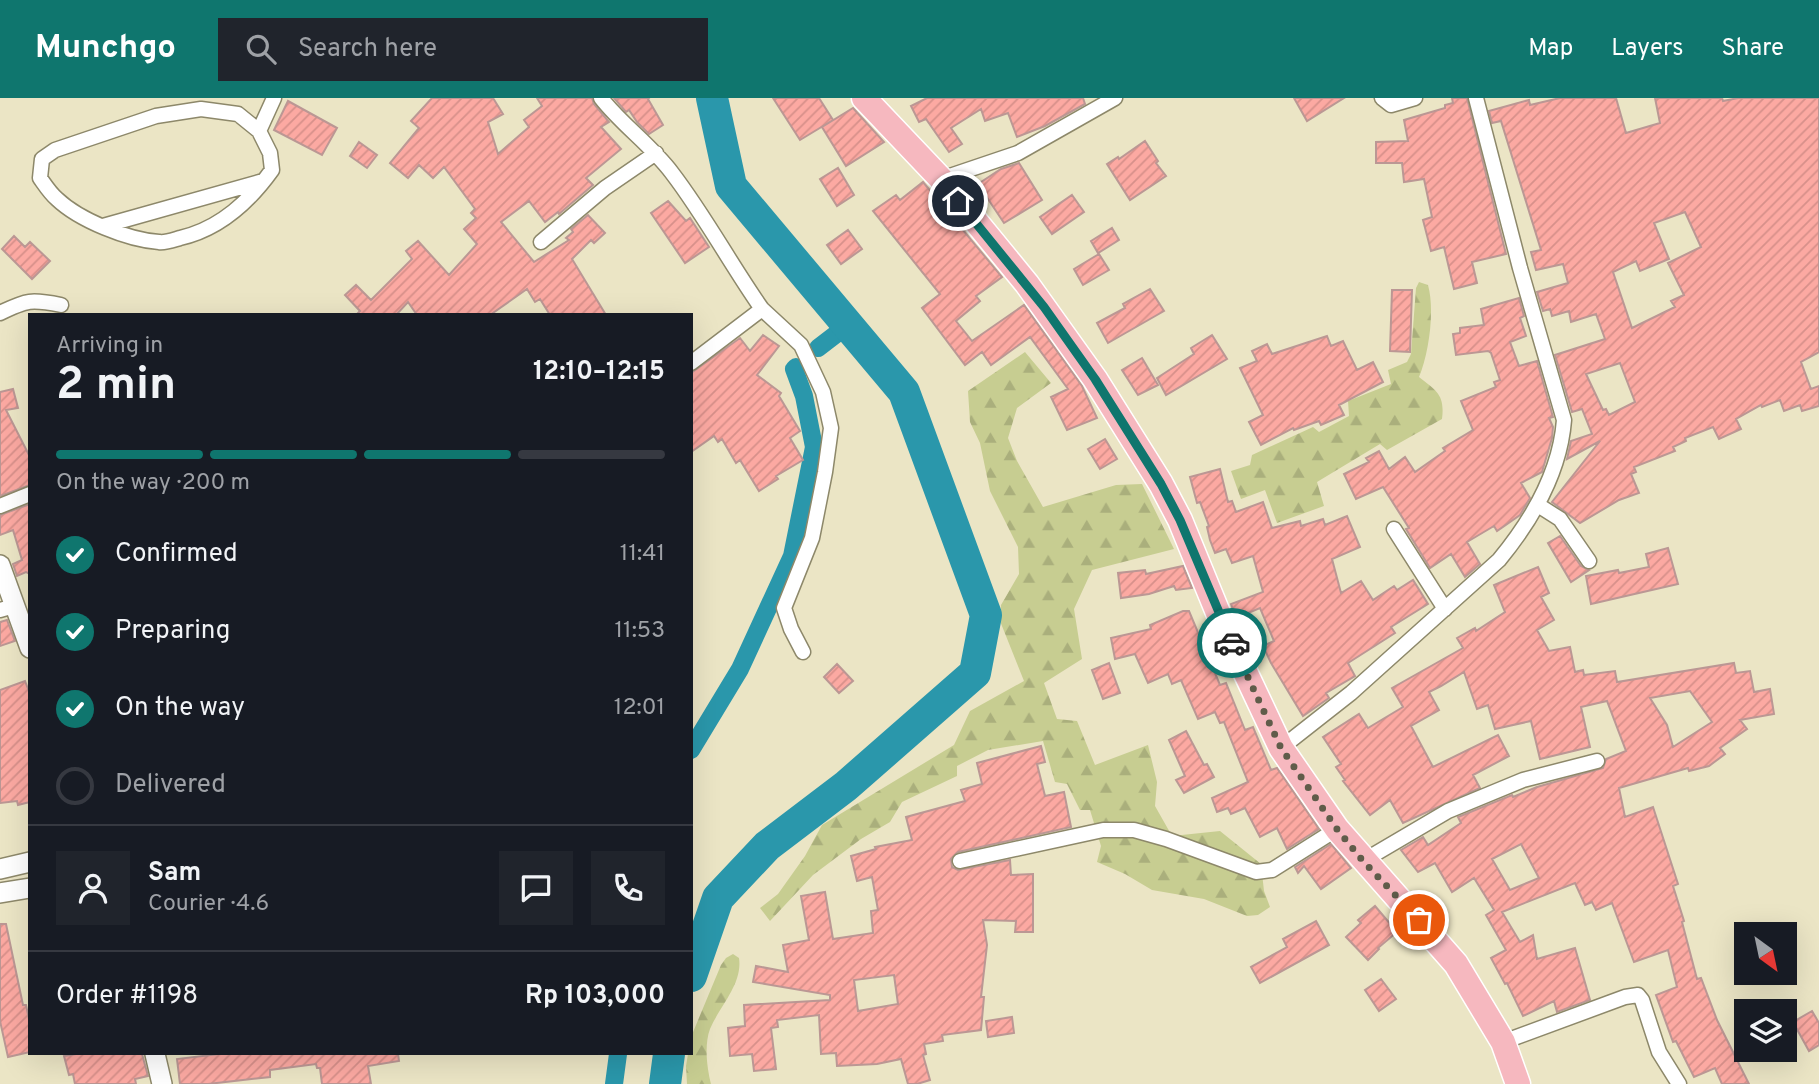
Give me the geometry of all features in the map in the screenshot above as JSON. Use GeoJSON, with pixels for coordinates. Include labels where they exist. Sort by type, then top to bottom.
{"type":"FeatureCollection","features":[{"type":"Feature","properties":{"kind":"highway"},"geometry":{"type":"LineString","coordinates":[[864,98],[940,180],[1027,284],[1095,379],[1161,484],[1180,520],[1223,625],[1281,748],[1337,829],[1456,964],[1503,1042],[1518,1084]]}},
{"type":"Feature","properties":{"kind":"street"},"geometry":{"type":"LineString","coordinates":[[259,131],[274,98]]}},
{"type":"Feature","properties":{"kind":"street"},"geometry":{"type":"LineString","coordinates":[[601,98],[674,174],[762,309],[801,345],[823,392],[831,428],[825,472],[812,538],[784,608],[803,652]]}},
{"type":"Feature","properties":{"kind":"street"},"geometry":{"type":"LineString","coordinates":[[940,180],[1018,152],[1115,98]]}},
{"type":"Feature","properties":{"kind":"street"},"geometry":{"type":"LineString","coordinates":[[1382,98],[1391,105],[1415,98]]}},
{"type":"Feature","properties":{"kind":"street"},"geometry":{"type":"LineString","coordinates":[[1281,748],[1351,693],[1499,560],[1520,535],[1538,505],[1563,436],[1564,420],[1520,268],[1476,98]]}},
{"type":"Feature","properties":{"kind":"street"},"geometry":{"type":"LineString","coordinates":[[201,109],[238,114],[259,131],[270,153],[272,170],[243,205],[221,221],[187,236],[160,243],[122,234],[89,220],[57,199],[40,178],[42,159],[55,150],[156,116],[201,109]]}},
{"type":"Feature","properties":{"kind":"street"},"geometry":{"type":"LineString","coordinates":[[541,242],[605,188],[656,153]]}},
{"type":"Feature","properties":{"kind":"street"},"geometry":{"type":"LineString","coordinates":[[103,226],[263,181]]}},
{"type":"Feature","properties":{"kind":"street"},"geometry":{"type":"LineString","coordinates":[[0,313],[22,302],[37,300],[61,305]]}},
{"type":"Feature","properties":{"kind":"street"},"geometry":{"type":"LineString","coordinates":[[693,361],[762,309]]}},
{"type":"Feature","properties":{"kind":"street"},"geometry":{"type":"LineString","coordinates":[[0,506],[28,495]]}},
{"type":"Feature","properties":{"kind":"street"},"geometry":{"type":"LineString","coordinates":[[1538,505],[1560,519],[1589,561]]}},
{"type":"Feature","properties":{"kind":"street"},"geometry":{"type":"LineString","coordinates":[[1394,529],[1445,609]]}},
{"type":"Feature","properties":{"kind":"street"},"geometry":{"type":"LineString","coordinates":[[0,565],[7,608],[28,645]]}},
{"type":"Feature","properties":{"kind":"street"},"geometry":{"type":"LineString","coordinates":[[1363,861],[1448,811],[1523,780],[1597,761]]}},
{"type":"Feature","properties":{"kind":"street"},"geometry":{"type":"LineString","coordinates":[[960,861],[1103,830],[1134,830],[1256,872],[1272,870],[1337,829]]}},
{"type":"Feature","properties":{"kind":"street"},"geometry":{"type":"LineString","coordinates":[[0,869],[28,862]]}},
{"type":"Feature","properties":{"kind":"street"},"geometry":{"type":"LineString","coordinates":[[0,893],[28,888]]}},
{"type":"Feature","properties":{"kind":"street"},"geometry":{"type":"LineString","coordinates":[[1503,1042],[1637,995],[1642,1000],[1659,1052],[1679,1084]]}},
{"type":"Feature","properties":{"kind":"street"},"geometry":{"type":"LineString","coordinates":[[155,1055],[162,1084]]}},
{"type":"Feature","properties":{"kind":"green space"},"geometry":{"type":"Polygon","coordinates":[[[1419,282],[1428,285],[1431,319],[1428,344],[1419,377],[1431,386],[1441,399],[1442,419],[1387,450],[1380,444],[1317,482],[1324,506],[1277,523],[1265,490],[1241,499],[1231,471],[1250,465],[1252,455],[1313,427],[1319,432],[1349,416],[1348,401],[1391,384],[1388,370],[1407,362],[1411,354],[1416,288],[1419,282]]]}},
{"type":"Feature","properties":{"kind":"green space"},"geometry":{"type":"Polygon","coordinates":[[[1025,352],[1051,383],[1017,408],[1008,438],[1017,461],[1043,507],[1116,485],[1142,484],[1174,549],[1092,570],[1074,609],[1082,659],[1044,683],[1057,719],[1077,721],[1095,765],[1148,745],[1157,782],[1155,806],[1172,836],[1220,831],[1261,864],[1264,891],[1270,907],[1258,915],[1247,916],[1204,899],[1152,890],[1097,862],[1101,846],[1090,810],[1080,810],[1067,784],[1055,782],[1043,741],[988,750],[957,766],[957,776],[902,802],[890,822],[861,839],[813,875],[770,921],[760,908],[778,894],[805,856],[822,825],[954,745],[970,711],[1024,681],[1000,621],[1001,605],[1019,574],[1018,547],[990,491],[980,443],[970,422],[968,391],[1025,352]]]}},
{"type":"Feature","properties":{"kind":"green space"},"geometry":{"type":"Polygon","coordinates":[[[733,954],[739,958],[739,968],[734,986],[708,1035],[707,1057],[711,1084],[687,1084],[686,1066],[688,1055],[693,1055],[693,1032],[726,958],[733,954]]]}},
{"type":"Feature","properties":{"kind":"building"},"geometry":{"type":"Polygon","coordinates":[[[432,98],[493,98],[503,114],[488,122],[498,154],[529,127],[524,120],[542,106],[537,98],[592,98],[609,122],[601,127],[621,149],[586,178],[593,185],[559,214],[558,212],[545,222],[529,201],[501,222],[534,262],[569,240],[566,238],[573,232],[571,229],[588,215],[605,233],[594,243],[591,240],[572,259],[605,313],[549,313],[540,299],[535,302],[527,289],[493,313],[416,313],[408,302],[398,313],[358,313],[360,311],[345,295],[356,285],[371,300],[412,259],[406,251],[418,241],[449,275],[477,244],[464,229],[476,218],[471,213],[475,209],[444,167],[433,178],[419,165],[408,178],[390,163],[419,128],[411,121],[432,98]]]}},
{"type":"Feature","properties":{"kind":"building"},"geometry":{"type":"Polygon","coordinates":[[[614,98],[649,98],[663,125],[649,134],[629,110],[626,112],[614,98]]]}},
{"type":"Feature","properties":{"kind":"building"},"geometry":{"type":"Polygon","coordinates":[[[773,98],[819,98],[833,120],[800,140],[773,98]]]}},
{"type":"Feature","properties":{"kind":"building"},"geometry":{"type":"Polygon","coordinates":[[[927,98],[1083,98],[1085,104],[1045,126],[1017,137],[1008,113],[985,121],[981,109],[951,128],[962,144],[949,152],[926,119],[919,122],[911,106],[927,98]]]}},
{"type":"Feature","properties":{"kind":"building"},"geometry":{"type":"Polygon","coordinates":[[[1294,98],[1344,98],[1307,121],[1294,98]]]}},
{"type":"Feature","properties":{"kind":"building"},"geometry":{"type":"Polygon","coordinates":[[[1452,98],[1467,98],[1506,254],[1472,262],[1477,283],[1454,289],[1444,247],[1431,251],[1423,220],[1432,217],[1424,179],[1404,182],[1402,163],[1376,163],[1376,142],[1408,141],[1404,120],[1445,108],[1445,105],[1453,103],[1452,98]]]}},
{"type":"Feature","properties":{"kind":"building"},"geometry":{"type":"Polygon","coordinates":[[[1560,98],[1616,98],[1626,133],[1660,123],[1655,98],[1722,98],[1723,101],[1738,98],[1819,98],[1819,352],[1801,362],[1811,389],[1819,386],[1819,406],[1802,411],[1800,405],[1784,411],[1780,400],[1762,407],[1761,405],[1736,419],[1741,429],[1719,439],[1713,427],[1685,438],[1686,441],[1673,447],[1675,451],[1634,467],[1636,472],[1631,474],[1639,493],[1619,500],[1580,523],[1552,502],[1600,441],[1567,459],[1571,441],[1592,434],[1582,409],[1572,412],[1555,355],[1605,339],[1596,314],[1571,322],[1569,311],[1552,316],[1550,309],[1543,311],[1537,292],[1568,283],[1563,264],[1536,270],[1531,252],[1541,250],[1501,121],[1492,123],[1489,111],[1529,100],[1530,105],[1560,98]],[[1685,212],[1654,223],[1669,259],[1640,271],[1636,261],[1613,272],[1632,328],[1675,307],[1671,301],[1684,295],[1668,263],[1701,247],[1685,212]],[[1620,363],[1586,374],[1603,410],[1606,409],[1609,415],[1635,402],[1620,363]]]}},
{"type":"Feature","properties":{"kind":"building"},"geometry":{"type":"Polygon","coordinates":[[[288,101],[337,128],[322,155],[274,130],[288,101]]]}},
{"type":"Feature","properties":{"kind":"building"},"geometry":{"type":"Polygon","coordinates":[[[853,108],[884,142],[846,166],[822,127],[853,108]]]}},
{"type":"Feature","properties":{"kind":"building"},"geometry":{"type":"Polygon","coordinates":[[[1145,141],[1166,176],[1130,200],[1107,164],[1145,141]]]}},
{"type":"Feature","properties":{"kind":"building"},"geometry":{"type":"Polygon","coordinates":[[[359,142],[377,155],[367,168],[350,156],[359,142]]]}},
{"type":"Feature","properties":{"kind":"building"},"geometry":{"type":"Polygon","coordinates":[[[1019,163],[1042,200],[1004,223],[978,184],[1001,169],[1019,163]]]}},
{"type":"Feature","properties":{"kind":"building"},"geometry":{"type":"Polygon","coordinates":[[[838,168],[854,195],[837,206],[820,179],[838,168]]]}},
{"type":"Feature","properties":{"kind":"building"},"geometry":{"type":"Polygon","coordinates":[[[923,182],[1002,277],[976,296],[980,301],[956,321],[972,341],[1024,305],[1082,386],[1097,418],[1067,430],[1051,397],[1068,389],[1030,337],[991,365],[982,352],[965,365],[922,308],[940,294],[873,211],[896,195],[900,200],[923,182]]]}},
{"type":"Feature","properties":{"kind":"building"},"geometry":{"type":"Polygon","coordinates":[[[1072,195],[1084,212],[1052,234],[1040,217],[1072,195]]]}},
{"type":"Feature","properties":{"kind":"building"},"geometry":{"type":"Polygon","coordinates":[[[668,201],[686,221],[690,218],[709,247],[685,263],[651,213],[668,201]]]}},
{"type":"Feature","properties":{"kind":"building"},"geometry":{"type":"Polygon","coordinates":[[[1112,228],[1119,240],[1098,253],[1091,241],[1112,228]]]}},
{"type":"Feature","properties":{"kind":"building"},"geometry":{"type":"Polygon","coordinates":[[[848,230],[862,249],[841,264],[827,245],[848,230]]]}},
{"type":"Feature","properties":{"kind":"building"},"geometry":{"type":"Polygon","coordinates":[[[14,236],[25,247],[30,242],[50,261],[32,279],[2,249],[14,236]]]}},
{"type":"Feature","properties":{"kind":"building"},"geometry":{"type":"Polygon","coordinates":[[[1099,254],[1109,270],[1083,285],[1074,269],[1099,254]]]}},
{"type":"Feature","properties":{"kind":"building"},"geometry":{"type":"Polygon","coordinates":[[[1150,289],[1164,311],[1108,343],[1097,323],[1125,308],[1123,304],[1150,289]]]}},
{"type":"Feature","properties":{"kind":"building"},"geometry":{"type":"Polygon","coordinates":[[[1392,290],[1412,290],[1410,352],[1390,351],[1392,290]]]}},
{"type":"Feature","properties":{"kind":"building"},"geometry":{"type":"Polygon","coordinates":[[[1519,298],[1524,316],[1520,318],[1526,336],[1510,342],[1519,366],[1537,361],[1553,417],[1549,418],[1553,427],[1552,438],[1542,472],[1521,483],[1530,498],[1520,515],[1497,531],[1494,526],[1467,542],[1480,564],[1465,577],[1451,554],[1430,568],[1383,487],[1356,499],[1344,474],[1369,462],[1366,458],[1379,451],[1389,469],[1405,457],[1415,472],[1445,451],[1443,448],[1473,430],[1461,401],[1496,387],[1494,382],[1500,380],[1491,353],[1488,351],[1456,355],[1453,334],[1460,333],[1460,328],[1484,325],[1481,309],[1519,298]]]}},
{"type":"Feature","properties":{"kind":"building"},"geometry":{"type":"Polygon","coordinates":[[[763,335],[779,346],[757,375],[781,393],[779,396],[800,431],[790,438],[803,460],[776,476],[778,479],[759,491],[740,460],[736,463],[722,439],[718,442],[714,436],[693,451],[693,372],[740,338],[750,351],[763,335]]]}},
{"type":"Feature","properties":{"kind":"building"},"geometry":{"type":"Polygon","coordinates":[[[1212,335],[1227,359],[1166,395],[1157,378],[1194,354],[1191,348],[1212,335]]]}},
{"type":"Feature","properties":{"kind":"building"},"geometry":{"type":"Polygon","coordinates":[[[1327,336],[1331,346],[1343,341],[1357,370],[1373,362],[1383,382],[1339,405],[1344,415],[1321,425],[1319,421],[1294,430],[1293,428],[1261,445],[1249,422],[1263,415],[1240,368],[1257,361],[1252,351],[1267,344],[1272,354],[1327,336]]]}},
{"type":"Feature","properties":{"kind":"building"},"geometry":{"type":"Polygon","coordinates":[[[1142,358],[1158,385],[1138,395],[1122,370],[1142,358]]]}},
{"type":"Feature","properties":{"kind":"building"},"geometry":{"type":"Polygon","coordinates":[[[13,389],[18,408],[6,410],[28,453],[28,486],[0,496],[0,392],[13,389]]]}},
{"type":"Feature","properties":{"kind":"building"},"geometry":{"type":"Polygon","coordinates":[[[1105,439],[1117,459],[1100,469],[1088,449],[1105,439]]]}},
{"type":"Feature","properties":{"kind":"building"},"geometry":{"type":"Polygon","coordinates":[[[1220,469],[1228,502],[1232,501],[1236,512],[1263,502],[1272,528],[1300,521],[1301,526],[1323,519],[1325,525],[1347,516],[1360,547],[1332,559],[1341,593],[1361,581],[1373,600],[1394,586],[1397,590],[1413,580],[1428,604],[1391,627],[1395,633],[1348,663],[1355,676],[1326,693],[1329,698],[1303,716],[1263,646],[1274,641],[1260,608],[1236,618],[1231,604],[1263,592],[1253,556],[1232,563],[1226,549],[1215,553],[1207,527],[1209,526],[1200,502],[1197,503],[1190,477],[1220,469]]]}},
{"type":"Feature","properties":{"kind":"building"},"geometry":{"type":"Polygon","coordinates":[[[28,505],[28,573],[17,576],[13,564],[22,560],[13,530],[0,535],[0,515],[28,505]]]}},
{"type":"Feature","properties":{"kind":"building"},"geometry":{"type":"Polygon","coordinates":[[[1560,536],[1581,566],[1589,570],[1571,582],[1548,543],[1560,536]]]}},
{"type":"Feature","properties":{"kind":"building"},"geometry":{"type":"Polygon","coordinates":[[[1668,548],[1678,584],[1591,604],[1586,576],[1649,567],[1646,554],[1668,548]]]}},
{"type":"Feature","properties":{"kind":"building"},"geometry":{"type":"Polygon","coordinates":[[[1183,566],[1192,588],[1176,590],[1174,586],[1149,594],[1121,598],[1118,573],[1145,570],[1146,574],[1183,566]]]}},
{"type":"Feature","properties":{"kind":"building"},"geometry":{"type":"Polygon","coordinates":[[[1538,567],[1549,593],[1541,597],[1554,620],[1537,630],[1549,651],[1570,647],[1575,672],[1583,670],[1584,675],[1615,671],[1617,682],[1734,663],[1736,673],[1750,671],[1754,692],[1770,689],[1774,714],[1740,720],[1747,729],[1720,748],[1725,754],[1709,766],[1689,771],[1688,768],[1619,788],[1625,817],[1653,807],[1678,884],[1673,886],[1697,979],[1701,978],[1734,1054],[1734,1062],[1738,1062],[1749,1084],[1722,1084],[1715,1068],[1694,1077],[1676,1041],[1673,1042],[1656,995],[1677,987],[1668,950],[1634,962],[1612,903],[1596,910],[1592,902],[1585,905],[1575,883],[1502,912],[1520,942],[1533,935],[1537,959],[1575,948],[1590,1000],[1557,1012],[1554,1001],[1523,1016],[1491,958],[1506,950],[1486,915],[1494,910],[1474,878],[1452,892],[1435,863],[1418,872],[1401,850],[1423,837],[1428,845],[1461,823],[1458,817],[1512,795],[1513,797],[1537,787],[1603,768],[1606,759],[1626,751],[1607,701],[1581,707],[1590,747],[1540,759],[1531,721],[1495,729],[1488,705],[1477,709],[1464,672],[1429,692],[1439,710],[1411,726],[1433,767],[1498,735],[1509,756],[1473,775],[1480,788],[1403,823],[1390,800],[1370,815],[1343,781],[1345,780],[1336,767],[1341,764],[1323,737],[1359,714],[1368,728],[1403,707],[1392,688],[1463,648],[1457,638],[1475,628],[1476,631],[1505,612],[1494,585],[1538,567]],[[1690,691],[1650,698],[1667,725],[1673,747],[1712,722],[1690,691]],[[1521,844],[1492,859],[1510,890],[1539,878],[1521,844]]]}},
{"type":"Feature","properties":{"kind":"building"},"geometry":{"type":"Polygon","coordinates":[[[1189,611],[1220,685],[1226,683],[1245,730],[1253,727],[1271,770],[1277,768],[1319,829],[1287,849],[1277,828],[1260,837],[1245,808],[1231,814],[1228,808],[1217,812],[1212,798],[1248,782],[1224,722],[1220,723],[1215,712],[1198,719],[1181,680],[1172,684],[1168,674],[1148,683],[1135,654],[1115,659],[1111,638],[1151,629],[1150,625],[1189,611]]]}},
{"type":"Feature","properties":{"kind":"building"},"geometry":{"type":"Polygon","coordinates":[[[7,620],[15,641],[0,646],[0,622],[7,620]]]}},
{"type":"Feature","properties":{"kind":"building"},"geometry":{"type":"Polygon","coordinates":[[[1109,663],[1120,693],[1103,699],[1092,670],[1109,663]]]}},
{"type":"Feature","properties":{"kind":"building"},"geometry":{"type":"Polygon","coordinates":[[[837,664],[853,681],[839,693],[824,677],[837,664]]]}},
{"type":"Feature","properties":{"kind":"building"},"geometry":{"type":"Polygon","coordinates":[[[25,681],[28,689],[28,802],[18,805],[17,801],[0,803],[0,690],[25,681]]]}},
{"type":"Feature","properties":{"kind":"building"},"geometry":{"type":"Polygon","coordinates":[[[1186,731],[1204,765],[1207,764],[1214,777],[1184,793],[1176,780],[1185,776],[1169,740],[1186,731]]]}},
{"type":"Feature","properties":{"kind":"building"},"geometry":{"type":"Polygon","coordinates":[[[1041,746],[1045,762],[1037,764],[1045,796],[1064,792],[1071,827],[958,852],[951,859],[952,867],[958,870],[1010,860],[1011,875],[1033,874],[1033,932],[1015,932],[1016,921],[983,920],[987,945],[981,997],[984,997],[981,1030],[942,1035],[943,1041],[924,1044],[926,1054],[923,1055],[930,1080],[917,1084],[908,1084],[901,1059],[877,1064],[837,1066],[836,1053],[821,1054],[819,1015],[777,1020],[778,1027],[771,1028],[776,1069],[754,1071],[752,1054],[730,1056],[728,1028],[745,1026],[744,1005],[830,1000],[830,995],[753,982],[756,966],[788,972],[783,945],[809,940],[801,896],[825,892],[833,939],[873,933],[871,911],[878,910],[872,877],[857,881],[851,856],[876,849],[875,847],[912,840],[906,817],[965,801],[961,790],[982,784],[977,763],[1041,746]],[[894,975],[854,980],[858,1011],[898,1004],[894,975]]]}},
{"type":"Feature","properties":{"kind":"building"},"geometry":{"type":"Polygon","coordinates":[[[1331,844],[1351,868],[1321,889],[1304,866],[1298,873],[1295,867],[1331,844]]]}},
{"type":"Feature","properties":{"kind":"building"},"geometry":{"type":"Polygon","coordinates":[[[1375,906],[1397,932],[1368,960],[1346,937],[1361,923],[1358,920],[1375,906]]]}},
{"type":"Feature","properties":{"kind":"building"},"geometry":{"type":"Polygon","coordinates":[[[1316,921],[1329,945],[1260,983],[1251,967],[1287,947],[1283,939],[1316,921]]]}},
{"type":"Feature","properties":{"kind":"building"},"geometry":{"type":"Polygon","coordinates":[[[0,924],[6,924],[23,1005],[26,1005],[28,1014],[28,1052],[8,1057],[0,1021],[0,924]]]}},
{"type":"Feature","properties":{"kind":"building"},"geometry":{"type":"Polygon","coordinates":[[[1381,979],[1396,999],[1379,1011],[1365,990],[1381,979]]]}},
{"type":"Feature","properties":{"kind":"building"},"geometry":{"type":"Polygon","coordinates":[[[1812,1011],[1819,1023],[1819,1045],[1809,1051],[1797,1029],[1797,1020],[1812,1011]]]}},
{"type":"Feature","properties":{"kind":"building"},"geometry":{"type":"Polygon","coordinates":[[[1012,1017],[1014,1033],[988,1037],[986,1021],[1012,1017]]]}},
{"type":"Feature","properties":{"kind":"building"},"geometry":{"type":"Polygon","coordinates":[[[142,1055],[148,1076],[135,1079],[136,1084],[75,1084],[73,1074],[69,1075],[64,1056],[142,1055]]]}},
{"type":"Feature","properties":{"kind":"building"},"geometry":{"type":"Polygon","coordinates":[[[211,1055],[398,1055],[399,1061],[368,1066],[371,1084],[322,1084],[320,1068],[317,1068],[316,1064],[270,1070],[270,1077],[208,1084],[180,1084],[177,1059],[211,1055]]]}},
{"type":"Feature","properties":{"kind":"waterway"},"geometry":{"type":"LineString","coordinates":[[693,970],[718,898],[767,846],[846,786],[975,673],[986,615],[904,392],[731,186],[712,98]]}},
{"type":"Feature","properties":{"kind":"waterway"},"geometry":{"type":"LineString","coordinates":[[818,348],[848,325]]}},
{"type":"Feature","properties":{"kind":"waterway"},"geometry":{"type":"LineString","coordinates":[[693,747],[740,669],[792,556],[814,447],[804,396],[794,369],[796,367]]}},
{"type":"Feature","properties":{"kind":"waterway"},"geometry":{"type":"LineString","coordinates":[[614,1084],[618,1055]]}},
{"type":"Feature","properties":{"kind":"waterway"},"geometry":{"type":"LineString","coordinates":[[665,1084],[669,1055]]}},
{"type":"Feature","properties":{"kind":"way so far"},"geometry":{"type":"LineString","coordinates":[[1232,643],[1281,748],[1337,829],[1363,861],[1419,920]]}},
{"type":"Feature","properties":{"kind":"route"},"geometry":{"type":"LineString","coordinates":[[958,201],[1044,307],[1095,379],[1161,484],[1180,520],[1232,643]]}}]}
